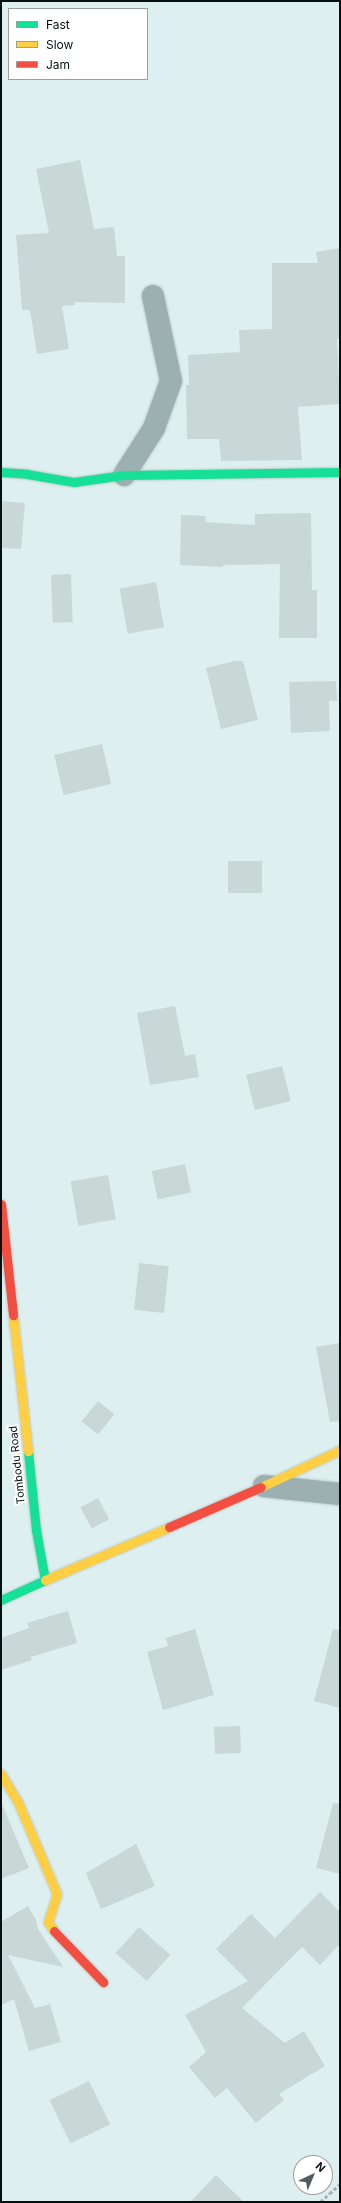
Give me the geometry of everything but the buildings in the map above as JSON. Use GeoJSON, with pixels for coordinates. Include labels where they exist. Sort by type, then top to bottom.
{"type":"FeatureCollection","features":[{"type":"Feature","properties":{"kind":"street"},"geometry":{"type":"LineString","coordinates":[[124,475],[154,428],[171,381],[153,296]]}},
{"type":"Feature","properties":{"kind":"street"},"geometry":{"type":"LineString","coordinates":[[1,472],[27,474],[74,482],[124,475],[340,472]]}},
{"type":"Feature","properties":{"kind":"street","name":"Tombodu Road"},"geometry":{"type":"LineString","coordinates":[[1,1204],[35,1523],[45,1580]]}},
{"type":"Feature","properties":{"kind":"street"},"geometry":{"type":"LineString","coordinates":[[1,1600],[264,1486],[340,1450]]}},
{"type":"Feature","properties":{"kind":"street"},"geometry":{"type":"LineString","coordinates":[[264,1486],[340,1494]]}},
{"type":"Feature","properties":{"kind":"street"},"geometry":{"type":"LineString","coordinates":[[1,1774],[18,1802],[57,1894],[48,1922],[59,1938],[103,1982]]}},
{"type":"Feature","properties":{"kind":"path"},"geometry":{"type":"LineString","coordinates":[[320,2202],[340,2184]]}},
{"type":"Feature","properties":{"kind":"traffic: fast"},"geometry":{"type":"LineString","coordinates":[[1,472],[27,474],[74,482],[124,475],[340,472]]}},
{"type":"Feature","properties":{"kind":"traffic: fast"},"geometry":{"type":"LineString","coordinates":[[1,1600],[45,1580],[36,1530],[28,1451]]}},
{"type":"Feature","properties":{"kind":"traffic: slow"},"geometry":{"type":"LineString","coordinates":[[13,1315],[28,1451]]}},
{"type":"Feature","properties":{"kind":"traffic: slow"},"geometry":{"type":"LineString","coordinates":[[261,1487],[340,1450]]}},
{"type":"Feature","properties":{"kind":"traffic: slow"},"geometry":{"type":"LineString","coordinates":[[45,1580],[169,1527]]}},
{"type":"Feature","properties":{"kind":"traffic: slow"},"geometry":{"type":"LineString","coordinates":[[1,1774],[18,1802],[57,1894],[48,1922],[54,1931]]}},
{"type":"Feature","properties":{"kind":"traffic: jam"},"geometry":{"type":"LineString","coordinates":[[1,1204],[13,1315]]}},
{"type":"Feature","properties":{"kind":"traffic: jam"},"geometry":{"type":"LineString","coordinates":[[169,1527],[261,1487]]}},
{"type":"Feature","properties":{"kind":"traffic: jam"},"geometry":{"type":"LineString","coordinates":[[54,1931],[103,1982]]}}]}
